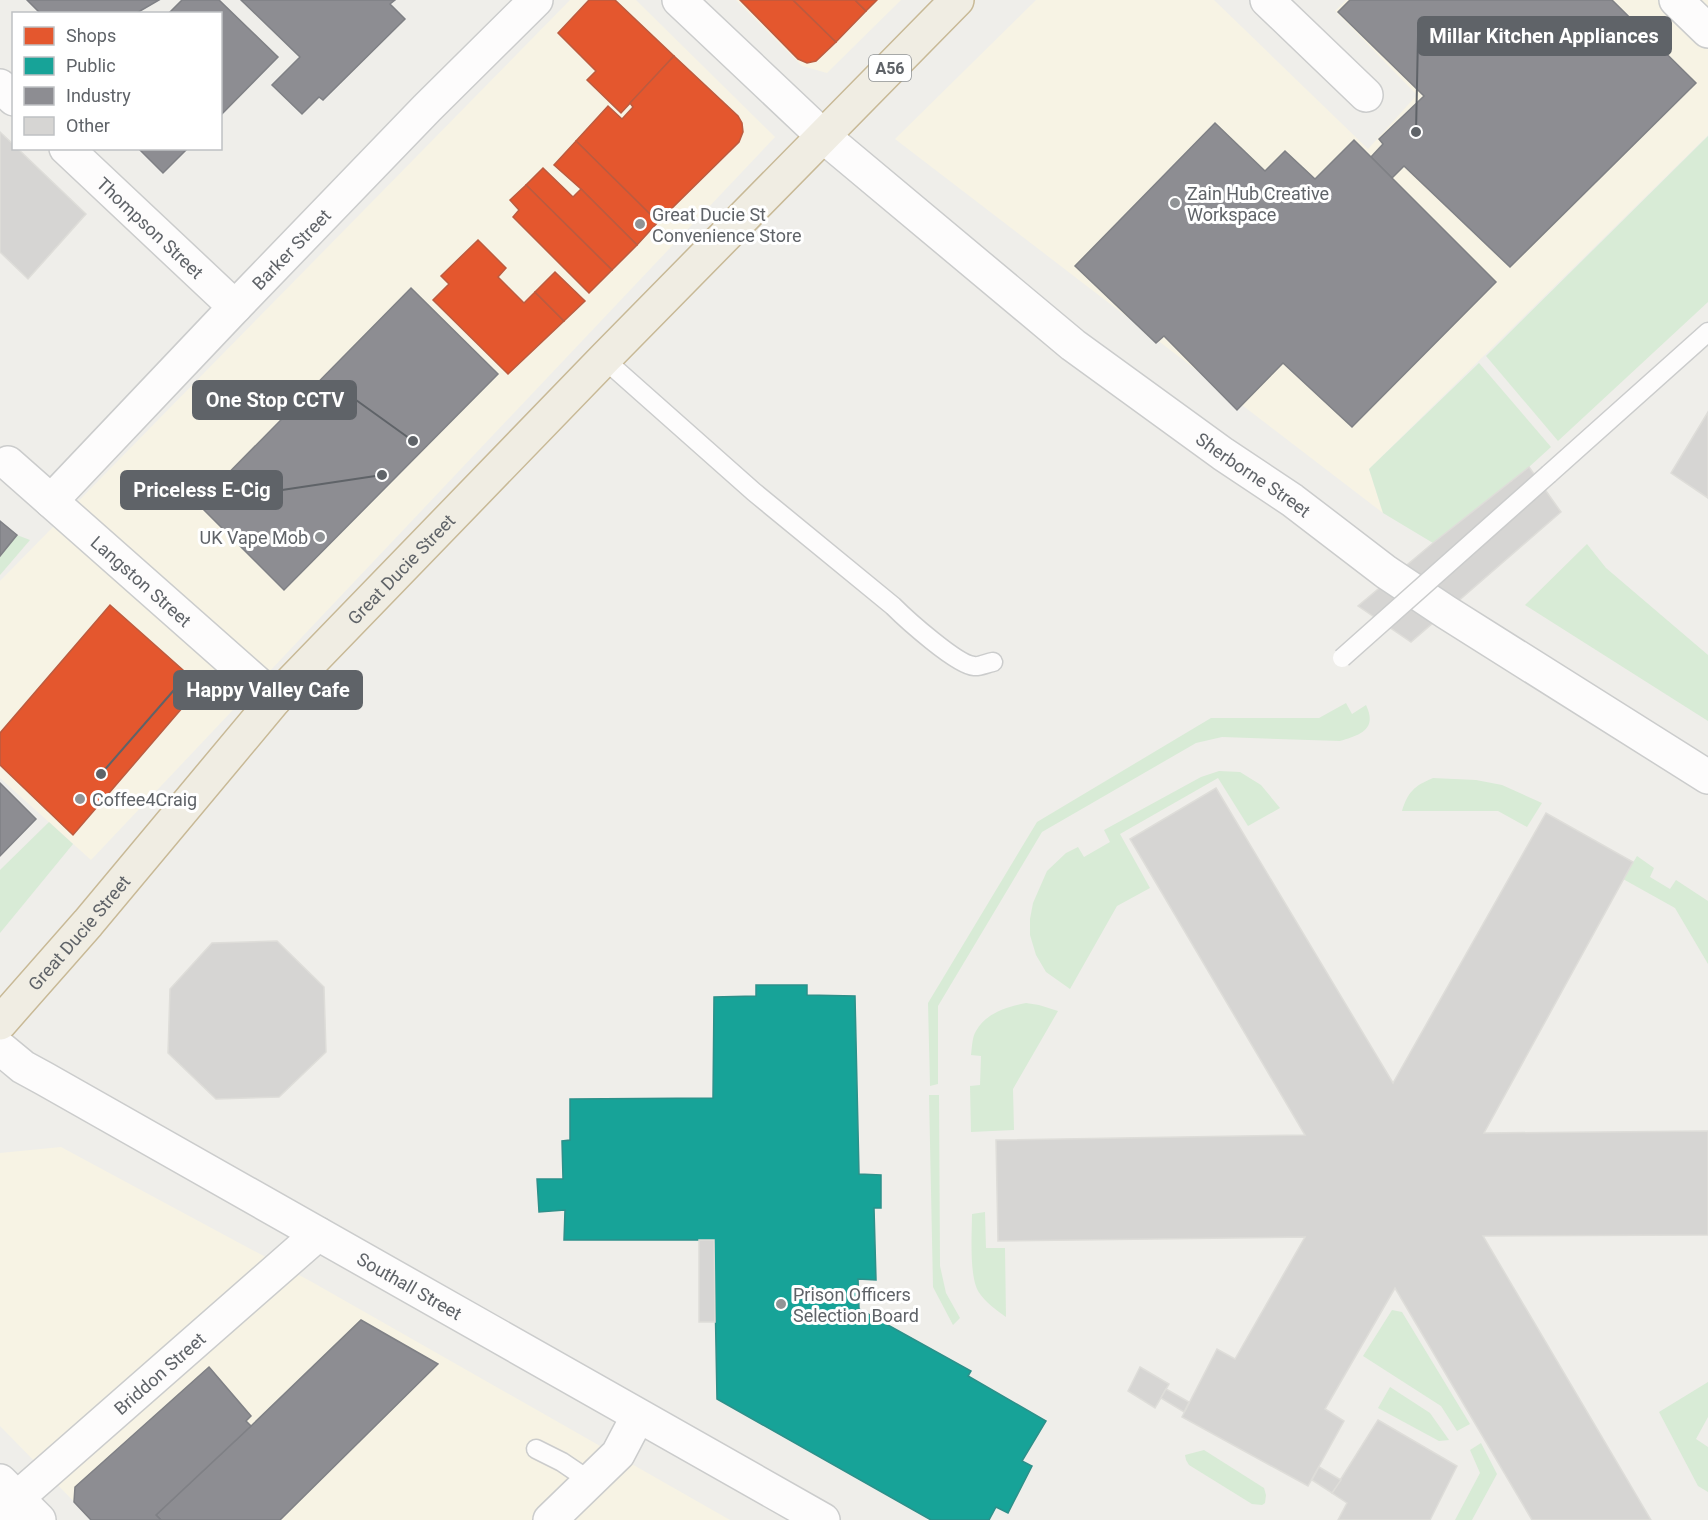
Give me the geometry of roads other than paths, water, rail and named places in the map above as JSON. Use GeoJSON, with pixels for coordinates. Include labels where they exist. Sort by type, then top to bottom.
{"type":"FeatureCollection","features":[{"type":"Feature","properties":{"kind":"highway","name":"A56"},"geometry":{"type":"LineString","coordinates":[[822,136],[957,0]]}},
{"type":"Feature","properties":{"kind":"highway","name":"Great Ducie Street"},"geometry":{"type":"LineString","coordinates":[[0,1023],[88,923],[275,699],[822,136]]}},
{"type":"Feature","properties":{"kind":"street","name":"Barker Street"},"geometry":{"type":"LineString","coordinates":[[51,501],[419,116],[536,0]]}},
{"type":"Feature","properties":{"kind":"street","name":"Sherborne Street"},"geometry":{"type":"LineString","coordinates":[[679,0],[822,136],[1073,345],[1223,454],[1292,500],[1386,572],[1708,777]]}},
{"type":"Feature","properties":{"kind":"street"},"geometry":{"type":"LineString","coordinates":[[1267,0],[1366,95]]}},
{"type":"Feature","properties":{"kind":"street"},"geometry":{"type":"LineString","coordinates":[[1676,0],[1708,31]]}},
{"type":"Feature","properties":{"kind":"street","name":"Thompson Street"},"geometry":{"type":"LineString","coordinates":[[68,150],[235,307]]}},
{"type":"Feature","properties":{"kind":"street","name":"Langston Street"},"geometry":{"type":"LineString","coordinates":[[8,463],[275,699]]}},
{"type":"Feature","properties":{"kind":"street","name":"Southall Street"},"geometry":{"type":"LineString","coordinates":[[0,1048],[30,1071],[823,1520]]}},
{"type":"Feature","properties":{"kind":"street","name":"Briddon Street"},"geometry":{"type":"LineString","coordinates":[[14,1503],[318,1234]]}},
{"type":"Feature","properties":{"kind":"street"},"geometry":{"type":"LineString","coordinates":[[550,1520],[618,1454],[638,1416]]}},
{"type":"Feature","properties":{"kind":"lane"},"geometry":{"type":"LineString","coordinates":[[1342,658],[1708,333]]}},
{"type":"Feature","properties":{"kind":"lane"},"geometry":{"type":"LineString","coordinates":[[604,358],[754,492],[893,606],[913,626],[958,660],[973,666],[993,662]]}},
{"type":"Feature","properties":{"kind":"lane"},"geometry":{"type":"LineString","coordinates":[[536,1449],[562,1462],[590,1481]]}},
{"type":"Feature","properties":{"kind":"place","name":"Millar Kitchen Appliances"},"geometry":{"type":"Point","coordinates":[1416,132]}},
{"type":"Feature","properties":{"kind":"place","name":"Zain Hub Creative Workspace"},"geometry":{"type":"Point","coordinates":[1175,203]}},
{"type":"Feature","properties":{"kind":"place","name":"Great Ducie St Convenience Store"},"geometry":{"type":"Point","coordinates":[640,224]}},
{"type":"Feature","properties":{"kind":"place","name":"One Stop CCTV"},"geometry":{"type":"Point","coordinates":[413,441]}},
{"type":"Feature","properties":{"kind":"place","name":"Priceless E-Cig"},"geometry":{"type":"Point","coordinates":[382,475]}},
{"type":"Feature","properties":{"kind":"place","name":"UK Vape Mob"},"geometry":{"type":"Point","coordinates":[320,537]}},
{"type":"Feature","properties":{"kind":"place","name":"Happy Valley Cafe"},"geometry":{"type":"Point","coordinates":[101,774]}},
{"type":"Feature","properties":{"kind":"place","name":"Coffee4Craig"},"geometry":{"type":"Point","coordinates":[80,799]}},
{"type":"Feature","properties":{"kind":"place","name":"Prison Officers Selection Board"},"geometry":{"type":"Point","coordinates":[781,1304]}}]}
